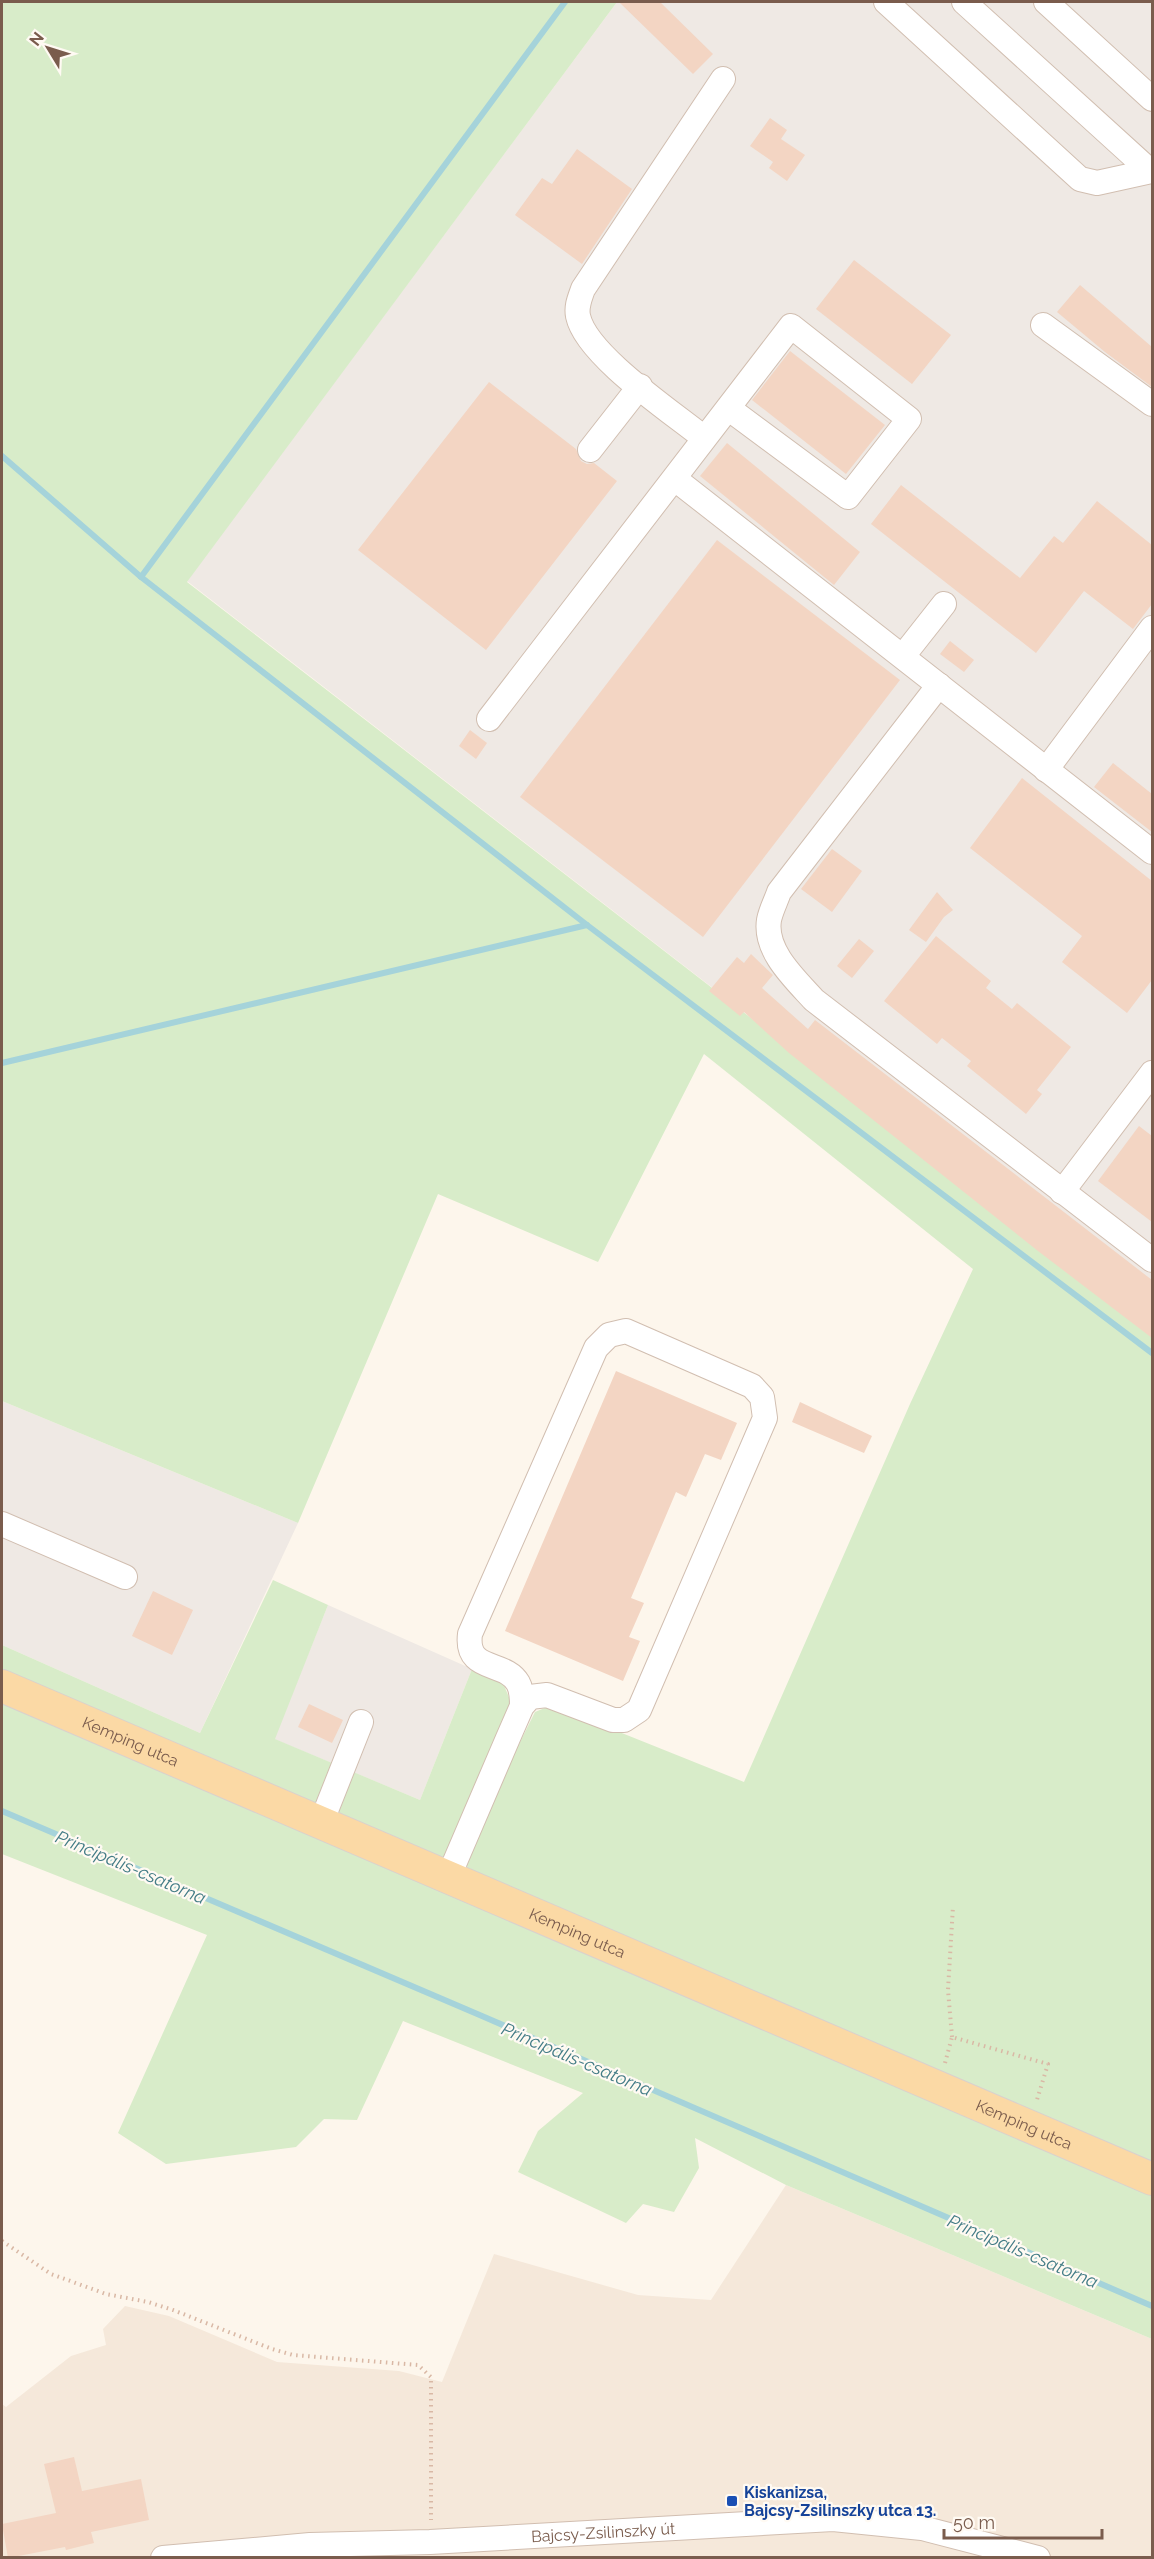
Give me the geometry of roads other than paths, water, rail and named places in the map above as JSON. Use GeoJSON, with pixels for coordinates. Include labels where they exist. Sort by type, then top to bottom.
{"type":"FeatureCollection","features":[{"type":"Feature","properties":{"kind":"main road","name":"Kemping utca"},"geometry":{"type":"LineString","coordinates":[[2,1686],[1152,2179]]}},
{"type":"Feature","properties":{"kind":"street"},"geometry":{"type":"LineString","coordinates":[[886,2],[1080,179],[1097,183],[1151,171]]}},
{"type":"Feature","properties":{"kind":"street"},"geometry":{"type":"LineString","coordinates":[[964,2],[1151,171]]}},
{"type":"Feature","properties":{"kind":"street"},"geometry":{"type":"LineString","coordinates":[[1046,2],[1152,99]]}},
{"type":"Feature","properties":{"kind":"street"},"geometry":{"type":"LineString","coordinates":[[705,438],[600,354],[590,340],[578,315],[578,304],[583,289],[723,79]]}},
{"type":"Feature","properties":{"kind":"street"},"geometry":{"type":"LineString","coordinates":[[1043,325],[1152,404]]}},
{"type":"Feature","properties":{"kind":"street"},"geometry":{"type":"LineString","coordinates":[[489,719],[791,326],[909,419],[848,497],[728,408]]}},
{"type":"Feature","properties":{"kind":"street"},"geometry":{"type":"LineString","coordinates":[[590,450],[640,386]]}},
{"type":"Feature","properties":{"kind":"street"},"geometry":{"type":"LineString","coordinates":[[675,479],[1152,852]]}},
{"type":"Feature","properties":{"kind":"street"},"geometry":{"type":"LineString","coordinates":[[903,656],[944,604]]}},
{"type":"Feature","properties":{"kind":"street"},"geometry":{"type":"LineString","coordinates":[[1046,770],[1152,628]]}},
{"type":"Feature","properties":{"kind":"street"},"geometry":{"type":"LineString","coordinates":[[939,685],[778,892],[769,921],[772,946],[791,975],[814,1000],[1152,1260]]}},
{"type":"Feature","properties":{"kind":"street"},"geometry":{"type":"LineString","coordinates":[[1062,1192],[1152,1073]]}},
{"type":"Feature","properties":{"kind":"street"},"geometry":{"type":"LineString","coordinates":[[448,1878],[522,1706],[530,1697],[541,1694],[613,1720],[624,1720],[639,1710],[765,1418],[762,1397],[752,1386],[626,1331],[609,1335],[596,1348],[470,1634],[470,1646],[477,1659],[510,1676],[519,1684],[522,1706]]}},
{"type":"Feature","properties":{"kind":"street"},"geometry":{"type":"LineString","coordinates":[[2,1524],[125,1578]]}},
{"type":"Feature","properties":{"kind":"street"},"geometry":{"type":"LineString","coordinates":[[321,1823],[361,1722]]}},
{"type":"Feature","properties":{"kind":"street","name":"Bajcsy-Zsilinszky út"},"geometry":{"type":"LineString","coordinates":[[163,2558],[310,2545],[404,2550],[430,2542],[833,2519],[922,2528],[1038,2558]]}},
{"type":"Feature","properties":{"kind":"waterway"},"geometry":{"type":"LineString","coordinates":[[141,577],[565,2]]}},
{"type":"Feature","properties":{"kind":"waterway"},"geometry":{"type":"LineString","coordinates":[[2,456],[141,577],[587,925],[1152,1353]]}},
{"type":"Feature","properties":{"kind":"waterway"},"geometry":{"type":"LineString","coordinates":[[2,1063],[587,925]]}},
{"type":"Feature","properties":{"kind":"waterway","name":"Principális-csatorna"},"geometry":{"type":"LineString","coordinates":[[2,1811],[1152,2306]]}},
{"type":"Feature","properties":{"kind":"place","name":"Kiskanizsa, Bajcsy-Zsilinszky utca 13."},"geometry":{"type":"Point","coordinates":[732,2501]}}]}
